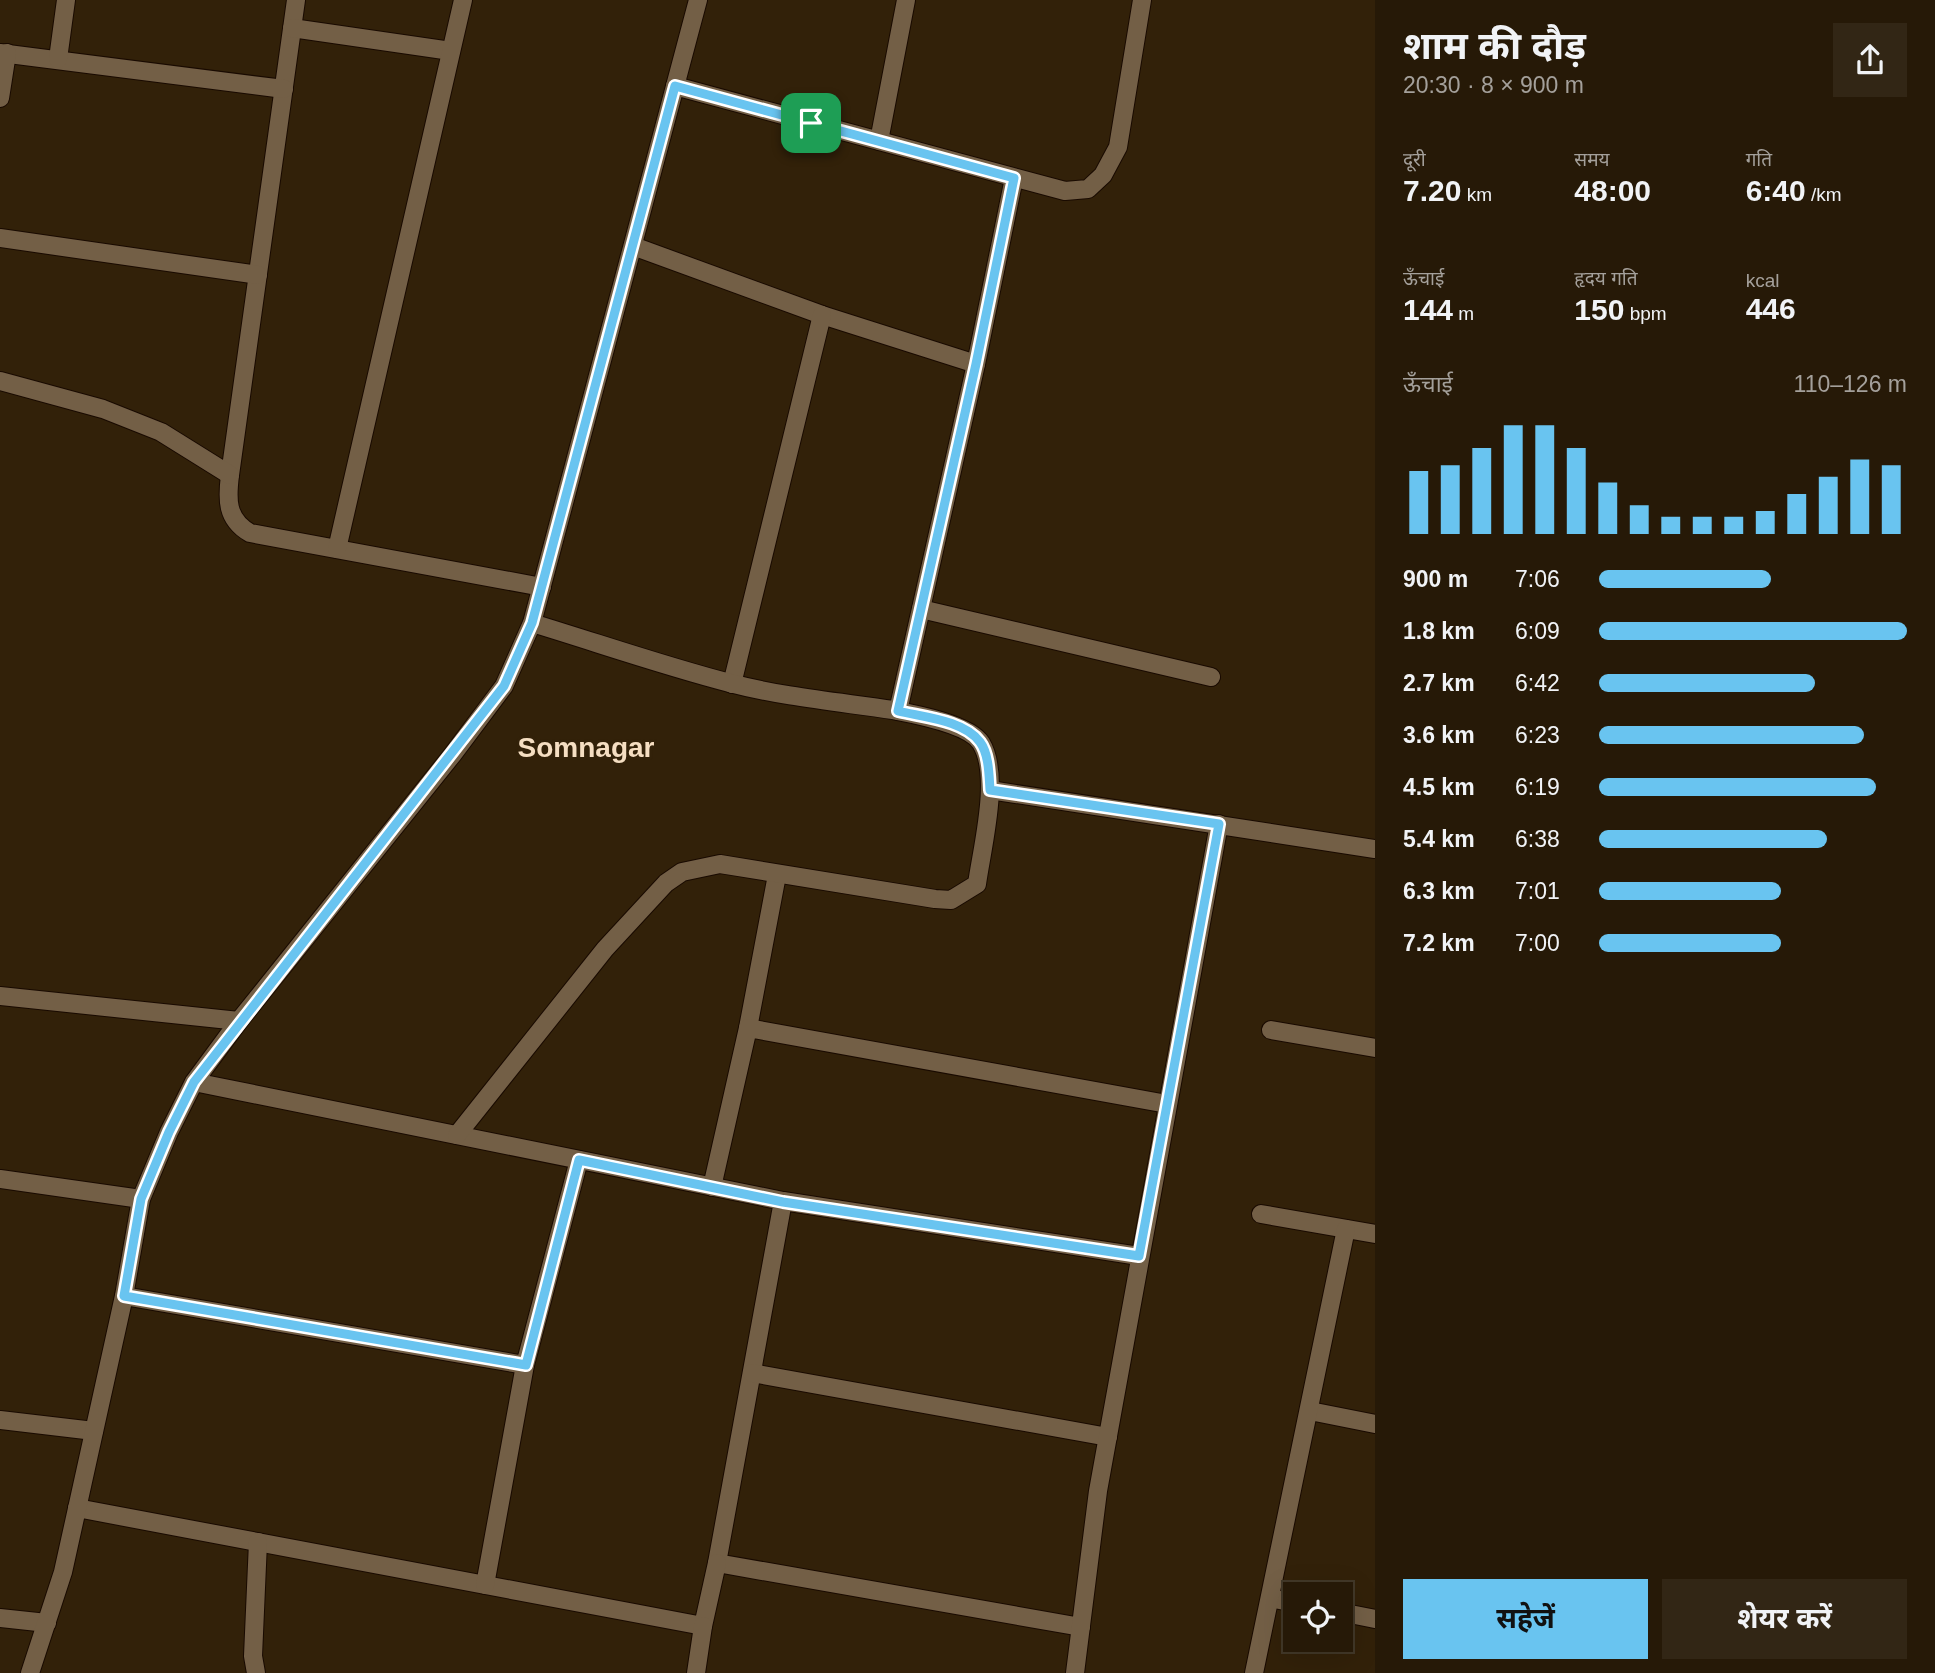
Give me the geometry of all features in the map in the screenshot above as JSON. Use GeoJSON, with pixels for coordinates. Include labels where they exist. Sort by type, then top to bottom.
{"type":"FeatureCollection","features":[{"type":"Feature","properties":{"kind":"street"},"geometry":{"type":"LineString","coordinates":[[58,59],[66,0]]}},
{"type":"Feature","properties":{"kind":"street"},"geometry":{"type":"LineString","coordinates":[[296,0],[230,475],[227,500],[230,515],[240,527],[250,533],[542,587]]}},
{"type":"Feature","properties":{"kind":"street"},"geometry":{"type":"LineString","coordinates":[[337,549],[463,0]]}},
{"type":"Feature","properties":{"kind":"street"},"geometry":{"type":"LineString","coordinates":[[30,1673],[63,1572],[124,1296],[141,1199],[169,1132],[194,1082],[239,1021],[453,754],[504,686],[532,623],[698,0]]}},
{"type":"Feature","properties":{"kind":"street"},"geometry":{"type":"LineString","coordinates":[[879,141],[906,0]]}},
{"type":"Feature","properties":{"kind":"street"},"geometry":{"type":"LineString","coordinates":[[675,86],[1065,191],[1088,189],[1103,175],[1118,147],[1142,0]]}},
{"type":"Feature","properties":{"kind":"street"},"geometry":{"type":"LineString","coordinates":[[292,28],[451,51]]}},
{"type":"Feature","properties":{"kind":"street"},"geometry":{"type":"LineString","coordinates":[[0,98],[3,53],[284,89]]}},
{"type":"Feature","properties":{"kind":"street"},"geometry":{"type":"LineString","coordinates":[[898,711],[976,364],[1014,178]]}},
{"type":"Feature","properties":{"kind":"street"},"geometry":{"type":"LineString","coordinates":[[0,238],[258,275]]}},
{"type":"Feature","properties":{"kind":"street"},"geometry":{"type":"LineString","coordinates":[[633,246],[822,315],[976,364]]}},
{"type":"Feature","properties":{"kind":"street"},"geometry":{"type":"LineString","coordinates":[[732,684],[822,315]]}},
{"type":"Feature","properties":{"kind":"street"},"geometry":{"type":"LineString","coordinates":[[0,381],[103,409],[160,432],[230,475]]}},
{"type":"Feature","properties":{"kind":"street"},"geometry":{"type":"LineString","coordinates":[[921,609],[1211,677]]}},
{"type":"Feature","properties":{"kind":"street"},"geometry":{"type":"LineString","coordinates":[[457,1135],[605,949],[666,883],[682,872],[720,864],[951,900],[977,884],[990,790],[986,756],[980,741],[954,725],[898,711],[732,684],[532,623]]}},
{"type":"Feature","properties":{"kind":"street"},"geometry":{"type":"LineString","coordinates":[[990,790],[1375,849]]}},
{"type":"Feature","properties":{"kind":"street"},"geometry":{"type":"LineString","coordinates":[[1075,1673],[1108,1437],[1219,824]]}},
{"type":"Feature","properties":{"kind":"street"},"geometry":{"type":"LineString","coordinates":[[712,1187],[748,1028],[777,875]]}},
{"type":"Feature","properties":{"kind":"street"},"geometry":{"type":"LineString","coordinates":[[0,996],[239,1021]]}},
{"type":"Feature","properties":{"kind":"street"},"geometry":{"type":"LineString","coordinates":[[748,1028],[1167,1104]]}},
{"type":"Feature","properties":{"kind":"street"},"geometry":{"type":"LineString","coordinates":[[1271,1030],[1375,1048]]}},
{"type":"Feature","properties":{"kind":"street"},"geometry":{"type":"LineString","coordinates":[[194,1082],[783,1202],[1139,1256]]}},
{"type":"Feature","properties":{"kind":"street"},"geometry":{"type":"LineString","coordinates":[[485,1585],[526,1365],[579,1160]]}},
{"type":"Feature","properties":{"kind":"street"},"geometry":{"type":"LineString","coordinates":[[0,1179],[141,1199]]}},
{"type":"Feature","properties":{"kind":"street"},"geometry":{"type":"LineString","coordinates":[[696,1673],[783,1202]]}},
{"type":"Feature","properties":{"kind":"street"},"geometry":{"type":"LineString","coordinates":[[1261,1214],[1375,1234]]}},
{"type":"Feature","properties":{"kind":"street"},"geometry":{"type":"LineString","coordinates":[[1254,1673],[1346,1229]]}},
{"type":"Feature","properties":{"kind":"street"},"geometry":{"type":"LineString","coordinates":[[124,1296],[526,1365]]}},
{"type":"Feature","properties":{"kind":"street"},"geometry":{"type":"LineString","coordinates":[[752,1374],[1108,1437]]}},
{"type":"Feature","properties":{"kind":"street"},"geometry":{"type":"LineString","coordinates":[[1310,1410],[1375,1424]]}},
{"type":"Feature","properties":{"kind":"street"},"geometry":{"type":"LineString","coordinates":[[0,1420],[94,1431]]}},
{"type":"Feature","properties":{"kind":"street"},"geometry":{"type":"LineString","coordinates":[[77,1508],[703,1626]]}},
{"type":"Feature","properties":{"kind":"street"},"geometry":{"type":"LineString","coordinates":[[256,1673],[253,1656],[258,1542]]}},
{"type":"Feature","properties":{"kind":"street"},"geometry":{"type":"LineString","coordinates":[[717,1563],[1081,1628]]}},
{"type":"Feature","properties":{"kind":"street"},"geometry":{"type":"LineString","coordinates":[[1270,1598],[1283,1601]]}},
{"type":"Feature","properties":{"kind":"street"},"geometry":{"type":"LineString","coordinates":[[1353,1615],[1375,1619]]}},
{"type":"Feature","properties":{"kind":"street"},"geometry":{"type":"LineString","coordinates":[[0,1618],[47,1623]]}},
{"type":"Feature","properties":{"kind":"district","name":"Somnagar"},"geometry":{"type":"Point","coordinates":[586,747]}},
{"type":"Feature","properties":{"kind":"route"},"geometry":{"type":"LineString","coordinates":[[675,86],[811,123],[1014,178],[976,364],[898,711],[954,725],[980,741],[986,756],[990,790],[1219,824],[1139,1256],[783,1202],[579,1160],[526,1365],[124,1296],[141,1199],[169,1132],[194,1082],[239,1021],[453,754],[504,686],[532,623],[675,86]]}}]}
